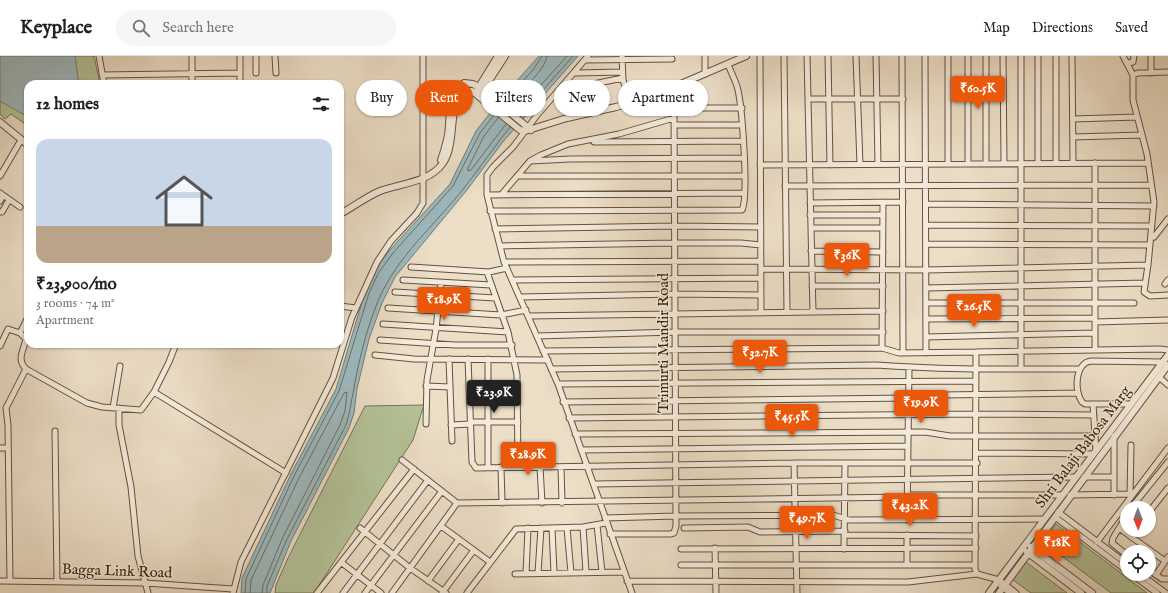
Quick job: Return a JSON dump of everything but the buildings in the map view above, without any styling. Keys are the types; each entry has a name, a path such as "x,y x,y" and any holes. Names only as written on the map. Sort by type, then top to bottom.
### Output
{"street":[{"path":"99,56 104,80"},
{"path":"192,56 192,80"},
{"path":"240,56 240,80"},
{"path":"256,56 256,73"},
{"path":"275,56 276,73"},
{"path":"344,345 356,308 368,279 383,252 421,208 423,203 423,56"},
{"path":"486,80 498,56"},
{"path":"488,80 505,56"},
{"path":"705,56 705,74"},
{"path":"691,80 746,56"},
{"path":"760,56 761,312"},
{"path":"784,56 787,312"},
{"path":"807,56 813,312"},
{"path":"828,56 830,99 830,165"},
{"path":"856,56 860,164"},
{"path":"876,56 878,99 878,164"},
{"path":"902,56 904,353"},
{"path":"925,56 926,353"},
{"path":"948,56 948,163"},
{"path":"968,56 968,164"},
{"path":"986,56 986,164"},
{"path":"1003,56 1004,164"},
{"path":"1021,56 1020,244 1022,286 1022,369"},
{"path":"1038,56 1038,163"},
{"path":"1056,56 1056,163"},
{"path":"1072,56 1073,163"},
{"path":"1123,56 1133,75 1133,100 1148,163 1154,206 1144,292 1147,296 1168,295"},
{"path":"1127,63 1133,62 1134,56"},
{"path":"1151,56 1151,73"},
{"path":"569,80 587,58 672,59"},
{"path":"622,58 622,75 624,80"},
{"path":"490,211 742,210 744,193 744,158 742,108 738,88 728,64"},
{"path":"1133,75 1138,73 1168,72"},
{"path":"103,75 192,73 240,74"},
{"path":"575,73 622,75"},
{"path":"602,80 622,75"},
{"path":"437,169 446,145 450,109 457,88 464,83 481,89 477,95"},
{"path":"344,212 379,192 423,178 443,164 449,148 454,126 455,107 458,97 467,90 481,97"},
{"path":"554,96 487,175 487,195 504,262 558,384 563,402 594,484 598,501 632,593"},
{"path":"808,99 903,99"},
{"path":"525,129 618,106"},
{"path":"708,108 742,108"},
{"path":"508,116 525,129"},
{"path":"1073,119 1137,117"},
{"path":"501,195 530,161 547,152 579,142 618,134 674,118"},
{"name":"Trimurti Mandir Road","path":"610,534 673,534 676,516 674,118"},
{"path":"0,122 24,142"},
{"path":"674,125 742,125"},
{"path":"1073,137 1142,136"},
{"path":"0,176 21,140"},
{"path":"579,142 743,141"},
{"path":"530,161 570,159 674,160 744,158"},
{"path":"1095,163 1095,350"},
{"path":"760,165 1148,163"},
{"path":"517,176 744,176"},
{"path":"785,186 1151,185"},
{"path":"487,195 744,193"},
{"path":"0,201 2,195 20,207"},
{"path":"0,212 9,200"},
{"path":"882,348 883,202"},
{"path":"810,203 903,202"},
{"path":"926,204 1154,206"},
{"path":"810,215 883,215"},
{"path":"1154,237 1168,219"},
{"path":"926,225 1152,226"},
{"path":"495,229 675,226 760,227"},
{"path":"811,228 882,228"},
{"path":"500,246 675,243 741,243 760,245"},
{"path":"926,244 1150,244"},
{"path":"811,251 883,252"},
{"path":"504,262 761,261"},
{"path":"761,269 926,270 1095,268 1148,265"},
{"path":"411,267 487,272 507,268"},
{"path":"487,272 512,345 513,359 518,381 518,467"},
{"path":"513,280 760,278"},
{"path":"402,280 491,285"},
{"path":"426,424 426,386 434,344 441,283"},
{"path":"926,288 1095,286 1145,283"},
{"path":"812,286 883,286"},
{"path":"395,292 495,298"},
{"path":"520,298 675,294 761,295"},
{"path":"926,303 1134,303"},
{"path":"344,306 356,308"},
{"path":"388,308 501,315 527,313 675,314 883,311"},
{"path":"926,319 1021,318 1168,320"},
{"path":"383,324 436,329 508,332"},
{"path":"20,333 24,325"},
{"path":"0,347 8,329 20,333 24,337"},
{"path":"537,336 675,332 883,332"},
{"path":"926,337 1095,333"},
{"path":"380,340 434,344 512,345"},
{"path":"24,345 20,358 21,363 26,369 87,403 113,408 142,409 154,392 170,362 175,348"},
{"path":"233,591 241,562 333,378 343,348"},
{"path":"543,351 882,348 904,353 926,353 1168,350"},
{"path":"976,352 977,463 975,565 977,574"},
{"path":"375,354 399,358 431,360 548,360"},
{"name":"Shri Balaji Babosa Marg","path":"1002,589 1158,377 1168,355"},
{"path":"449,359 452,441"},
{"path":"468,359 473,464 476,468 794,463 977,463"},
{"path":"488,359 488,468"},
{"path":"551,368 876,365 909,368 1078,369 1086,362 1091,361 1165,363"},
{"name":"Shri Balaji Babosa Marg","path":"989,593 1131,404 1165,363"},
{"path":"113,408 120,366"},
{"path":"907,520 909,368"},
{"path":"10,581 6,408 26,369"},
{"path":"1078,369 1078,393 1082,402 1094,404 1131,404"},
{"path":"1158,377 1168,385"},
{"path":"558,384 976,381"},
{"path":"426,386 450,387"},
{"path":"154,392 286,473"},
{"path":"563,402 909,398 976,394 1078,393"},
{"path":"976,453 1095,452 1094,404"},
{"path":"119,408 119,425 131,487 138,556 148,593"},
{"path":"569,418 976,414 1094,415"},
{"path":"451,425 488,422 518,422"},
{"path":"55,431 57,581"},
{"path":"575,434 925,432 950,436 1095,436"},
{"path":"1114,436 1114,495"},
{"path":"1130,496 1131,445"},
{"path":"581,450 908,446"},
{"path":"0,448 8,448"},
{"path":"1097,542 1130,496 1168,448"},
{"path":"402,460 457,503 562,503 598,501 844,498 976,494 1063,495"},
{"path":"1137,501 1168,462"},
{"path":"794,463 797,593"},
{"path":"844,463 844,549"},
{"path":"501,467 502,503"},
{"path":"540,467 542,503"},
{"path":"561,467 562,503"},
{"path":"317,593 342,563 364,532 414,469"},
{"path":"594,484 1076,477"},
{"path":"1084,477 1114,477"},
{"path":"343,593 428,480"},
{"path":"1156,503 1168,488"},
{"path":"365,593 442,491"},
{"path":"1070,495 1130,496"},
{"path":"392,593 457,503"},
{"path":"467,593 516,529 583,527 596,525 606,520 676,516 833,515 845,519 1045,519"},
{"path":"1057,515 1120,559"},
{"path":"1057,515 1120,565"},
{"path":"596,525 602,572"},
{"path":"441,526 490,562"},
{"path":"583,527 586,572"},
{"path":"684,528 748,527 760,532 976,536"},
{"path":"360,528 410,568 444,592 474,550"},
{"path":"526,574 528,528"},
{"path":"538,573 541,528"},
{"path":"552,528 554,573"},
{"path":"567,528 571,573"},
{"path":"1119,528 1113,538 1112,543 1120,550"},
{"path":"907,535 907,564"},
{"path":"1131,537 1167,559 1156,575 1162,579 1168,579"},
{"path":"428,581 459,539"},
{"path":"1024,547 1092,593"},
{"path":"715,548 716,593"},
{"path":"681,549 976,548"},
{"path":"1031,551 1081,593"},
{"path":"342,563 381,593"},
{"path":"681,565 975,565"},
{"path":"515,574 624,572"},
{"path":"627,582 908,582 977,574 997,581 1002,589 1010,593"},
{"name":"Bagga Link Road","path":"0,581 145,583 233,591"},
{"path":"1141,581 1157,593"},
{"path":"1150,581 1166,593"},
{"path":"1002,589 1016,593"}],"green space":[{"path":"0,56 94,56 99,80 24,80 24,123 11,114 5,119 0,114"},
{"path":"424,405 413,440 314,593 275,593 276,585 288,558 365,406"},
{"path":"1056,524 1120,573 1120,581 1131,581 1147,593 1111,593 1043,542"},
{"path":"1026,562 1067,593 1031,593 1013,580"}],"water":[{"path":"0,56 75,56 78,80 24,80 24,115 0,101"},
{"path":"539,56 578,56 557,80 554,80 554,83 546,93 546,80 518,80"},
{"path":"488,116 526,116 502,143 467,190 395,277 382,303 369,339 357,389 354,413 349,428 291,541 270,593 241,593 242,578 291,474 336,389 365,292 375,270 389,251 450,184 476,131"}]}
